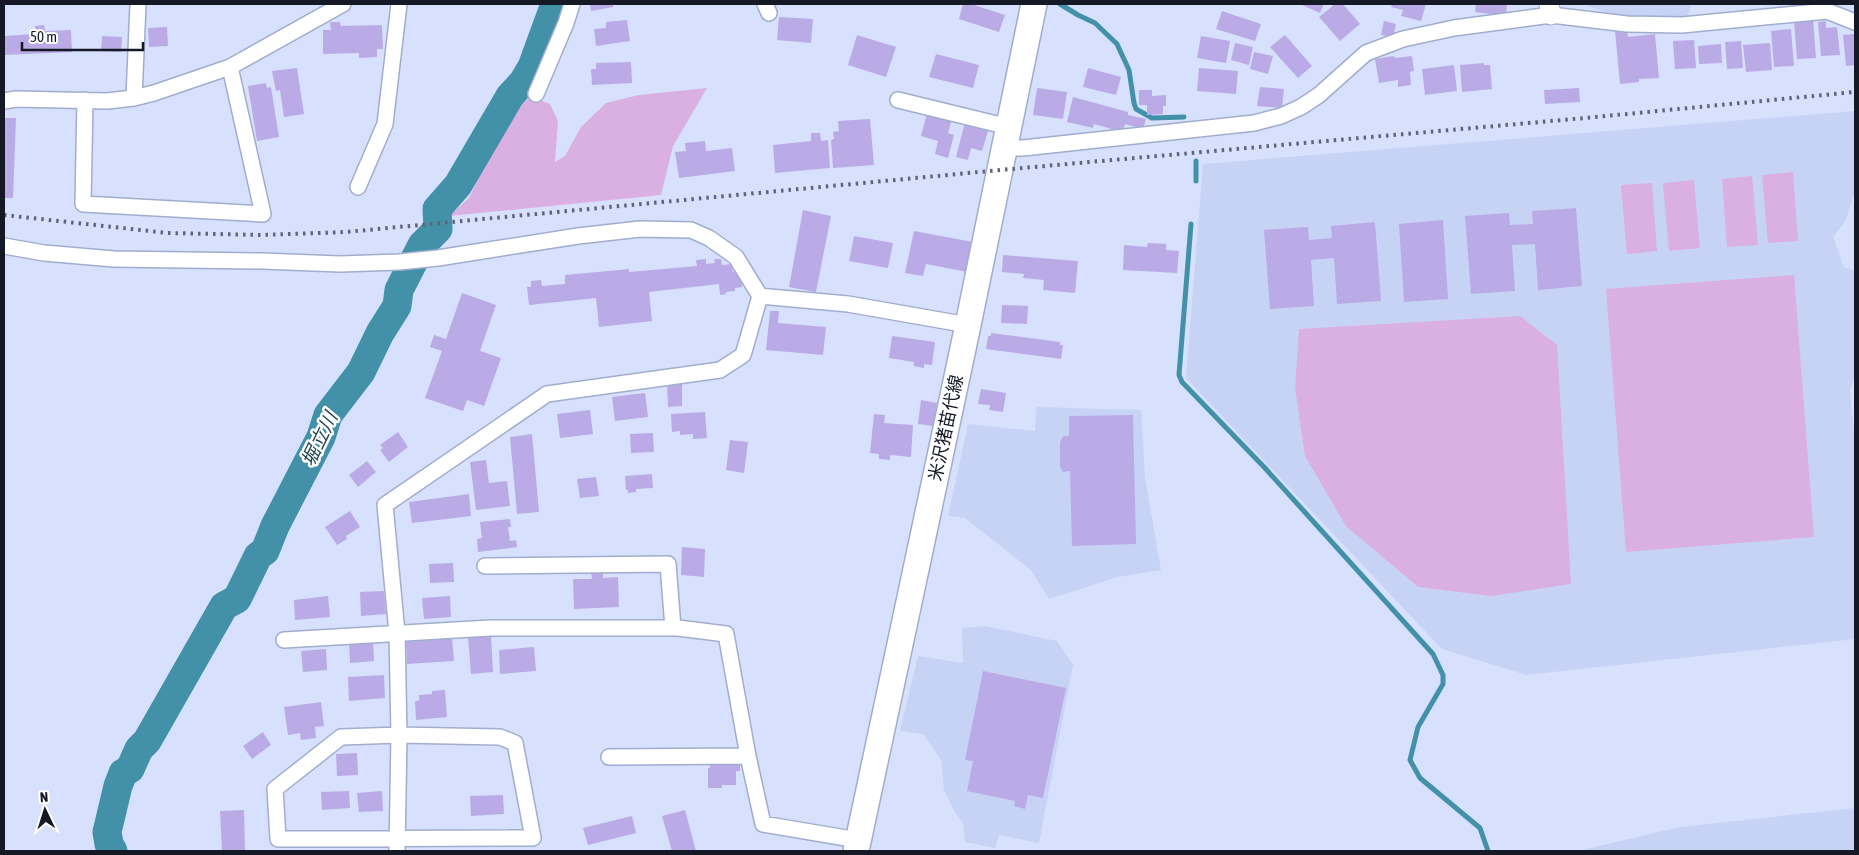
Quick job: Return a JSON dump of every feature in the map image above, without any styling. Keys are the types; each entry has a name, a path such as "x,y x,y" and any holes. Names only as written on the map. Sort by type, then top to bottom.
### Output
{"main road":[{"name":"米沢猪苗代線","path":"857,846 1034,4"}],"street":[{"path":"134,98 138,4"},
{"path":"4,101 16,99 107,101 134,98 154,93 230,67 343,4"},
{"path":"358,187 386,124 400,4"},
{"path":"536,94 572,4"},
{"path":"898,100 1007,137 1023,148 1254,122 1281,116 1319,95 1366,53 1385,45 1403,39 1550,9 1626,24 1682,25 1827,12 1855,22"},
{"path":"85,100 83,204 263,214 230,67"},
{"path":"4,246 44,253 114,259 252,260 340,264 399,262 438,258 578,236 640,229 691,230 709,238 736,257 760,296 743,355 720,370 547,394 385,505 397,633 399,736 397,844"},
{"path":"760,296 848,304 968,325"},
{"path":"485,566 668,564 673,628"},
{"path":"284,640 490,628 673,628 726,634 748,756 763,824 857,846"},
{"path":"399,736 500,736 515,742 533,838 397,844 278,839 274,789 341,737 399,736"},
{"path":"609,756 748,756"}],"shaded area":[{"path":"1582,4 1692,4 1687,18 1623,18"},
{"path":"707,88 673,146 661,195 449,216 469,198 510,111 532,97 550,104 558,121 555,162 565,156 581,127 606,103 639,95"},
{"path":"1855,111 1855,191 1846,220 1833,237 1844,267 1855,271 1855,377 1850,391 1855,442 1855,639 1526,675 1442,649 1186,378 1203,164"},
{"path":"1793,172 1798,241 1768,243 1762,175"},
{"path":"1752,176 1758,245 1727,247 1722,179"},
{"path":"1694,180 1700,248 1669,251 1663,183"},
{"path":"1652,183 1657,251 1627,254 1621,185"},
{"path":"1794,275 1814,537 1626,552 1606,289"},
{"path":"1520,316 1557,345 1571,584 1491,596 1418,587 1346,526 1305,456 1295,388 1299,329"},
{"path":"1036,407 1141,410 1145,477 1161,570 1118,577 1049,599 1031,570 965,518 948,516 968,424 1035,431"},
{"path":"985,626 1057,641 1073,665 1039,843 999,835 995,848 965,842 963,823 954,811 944,790 941,760 923,734 900,731 918,656 963,663 962,628"},
{"path":"1855,808 1855,851 1578,851 1680,827"}],"building":[{"path":"590,4 613,4 613,7 591,11"},
{"path":"963,4 971,4 1005,15 999,32 959,19"},
{"path":"1300,4 1324,4 1320,13"},
{"path":"1335,4 1343,4 1360,24 1340,41 1319,17"},
{"path":"1392,4 1426,4 1421,21 1401,16 1403,10 1391,7"},
{"path":"1476,4 1507,4 1506,16 1475,12"},
{"path":"1222,11 1261,24 1255,41 1216,29"},
{"path":"779,17 813,19 811,43 777,40"},
{"path":"1813,19 1816,58 1797,59 1794,21"},
{"path":"627,20 630,41 596,46 594,29 606,28 606,22"},
{"path":"1384,21 1396,24 1393,37 1381,35"},
{"path":"1826,21 1826,28 1837,27 1840,55 1821,56 1818,22"},
{"path":"330,22 340,22 341,26 382,25 383,49 377,49 377,57 359,58 359,53 323,54 323,30 331,30"},
{"path":"44,25 45,31 71,30 72,52 4,55 4,36 36,34 35,26"},
{"path":"167,27 168,46 149,47 148,28"},
{"path":"1791,29 1794,66 1774,67 1771,31"},
{"path":"1627,30 1628,37 1655,34 1659,78 1639,79 1639,82 1620,84 1615,31"},
{"path":"1854,34 1855,65 1846,66 1843,35"},
{"path":"857,35 896,47 886,77 848,65"},
{"path":"1285,35 1312,66 1298,78 1270,47"},
{"path":"102,36 122,37 121,52 101,51"},
{"path":"1201,36 1230,41 1226,63 1197,58"},
{"path":"1694,40 1696,68 1675,69 1673,41"},
{"path":"1741,41 1743,68 1727,69 1725,42"},
{"path":"1235,43 1253,47 1249,65 1231,60"},
{"path":"1770,43 1772,70 1746,72 1743,45"},
{"path":"1721,44 1722,63 1699,64 1698,46"},
{"path":"1254,52 1273,56 1268,74 1250,69"},
{"path":"936,54 979,65 973,88 929,77"},
{"path":"1394,56 1395,58 1412,56 1414,71 1410,72 1411,85 1398,87 1398,80 1379,83 1375,59"},
{"path":"631,62 632,83 592,85 591,69 596,69 596,63"},
{"path":"1484,63 1484,65 1490,65 1492,89 1462,92 1460,65"},
{"path":"1454,65 1457,91 1425,95 1422,69"},
{"path":"297,68 304,114 284,117 280,90 276,91 272,71"},
{"path":"1088,68 1121,77 1116,95 1083,87"},
{"path":"1199,68 1238,71 1236,94 1197,91"},
{"path":"266,83 267,88 271,87 279,137 257,141 248,86"},
{"path":"1260,87 1284,89 1282,108 1257,106"},
{"path":"1037,88 1067,92 1063,119 1033,115"},
{"path":"1579,88 1580,102 1545,104 1544,90"},
{"path":"1139,90 1152,90 1152,96 1166,95 1166,106 1163,106 1163,114 1147,115 1147,105 1139,105"},
{"path":"1073,97 1128,112 1128,115 1146,119 1143,129 1125,124 1123,132 1094,124 1093,128 1067,122"},
{"path":"927,113 952,119 948,133 954,135 948,158 935,154 938,141 921,136"},
{"path":"4,118 16,118 13,198 4,198"},
{"path":"870,119 874,165 833,168 831,140 834,139 833,132 839,131 838,121"},
{"path":"965,122 989,128 982,151 971,148 968,160 956,157"},
{"path":"811,133 820,133 821,141 828,140 830,168 775,173 773,145 811,141"},
{"path":"705,141 706,151 732,148 735,171 679,178 675,152 686,151 685,143"},
{"path":"1576,208 1582,286 1538,290 1535,244 1512,245 1515,291 1471,294 1465,216 1509,213 1510,225 1533,224 1532,211"},
{"path":"803,210 831,216 816,292 789,287"},
{"path":"1443,220 1448,299 1404,302 1399,224"},
{"path":"1375,222 1381,301 1337,304 1334,258 1311,260 1314,306 1270,309 1264,230 1308,227 1309,240 1332,238 1331,226"},
{"path":"914,231 973,242 967,272 926,264 923,276 905,273"},
{"path":"854,236 893,243 888,268 849,261"},
{"path":"1148,243 1166,244 1166,250 1179,251 1177,273 1123,270 1124,245 1147,247"},
{"path":"1003,255 1078,261 1075,293 1043,290 1044,280 1023,278 1024,274 1002,272"},
{"path":"706,259 706,264 715,263 714,259 721,259 722,265 732,264 733,272 741,271 742,287 720,295 719,284 649,292 652,321 599,327 596,298 529,305 527,287 531,287 531,281 541,280 542,286 565,284 565,275 629,269 629,272 697,266 696,260"},
{"path":"462,293 496,305 480,351 501,358 484,406 467,400 463,411 425,398 442,351 430,347 434,335 446,339"},
{"path":"1002,305 1028,306 1027,324 1001,323"},
{"path":"770,311 779,311 778,323 826,327 823,355 766,350"},
{"path":"991,333 1060,342 1060,345 1063,345 1061,359 986,349 988,336 991,336"},
{"path":"892,336 935,342 932,365 924,364 924,368 914,366 914,362 889,358"},
{"path":"667,384 682,384 682,406 668,407"},
{"path":"981,389 1006,393 1003,412 989,410 990,405 978,404"},
{"path":"645,393 648,417 615,421 612,397"},
{"path":"921,400 937,403 933,426 918,424"},
{"path":"590,410 593,434 560,438 557,414"},
{"path":"705,412 707,438 693,439 693,434 680,435 680,431 672,432 671,414"},
{"path":"874,414 885,415 884,423 913,425 911,457 890,455 890,460 879,459 879,454 870,453"},
{"path":"1133,415 1136,544 1072,546 1070,471 1063,472 1060,466 1060,442 1063,436 1069,436 1069,416"},
{"path":"398,432 408,447 389,462 380,450 383,448 380,445"},
{"path":"653,433 654,452 631,453 630,434"},
{"path":"532,434 539,512 517,514 510,437"},
{"path":"730,440 748,442 744,473 726,470"},
{"path":"486,460 489,483 507,481 510,506 476,510 470,462"},
{"path":"367,461 376,472 358,487 349,475"},
{"path":"652,474 653,488 636,489 636,492 628,493 625,476"},
{"path":"596,477 599,496 580,498 577,479"},
{"path":"469,494 471,516 412,523 409,502"},
{"path":"350,511 360,527 346,536 347,539 337,545 325,527"},
{"path":"510,519 511,527 508,527 510,541 516,540 517,547 478,552 477,539 482,538 480,522"},
{"path":"682,547 705,549 704,577 681,575"},
{"path":"453,563 454,582 430,583 429,564"},
{"path":"591,571 603,571 603,578 618,577 619,607 574,609 573,579 592,579"},
{"path":"384,591 386,614 361,616 360,592"},
{"path":"328,596 330,617 295,620 294,600"},
{"path":"450,596 451,617 424,619 422,598"},
{"path":"491,635 493,672 471,674 468,637"},
{"path":"452,637 454,661 407,664 406,640"},
{"path":"373,641 374,661 350,663 349,643"},
{"path":"534,647 536,671 500,674 499,650"},
{"path":"326,649 327,670 303,672 301,651"},
{"path":"983,671 1066,688 1043,798 1028,795 1025,809 1014,806 1015,801 967,791 973,761 965,760"},
{"path":"384,675 385,698 349,701 348,677"},
{"path":"445,690 447,717 416,720 415,701 419,701 419,695"},
{"path":"321,702 324,726 315,727 316,738 301,740 300,733 288,735 284,707"},
{"path":"263,732 271,745 252,759 243,746"},
{"path":"357,753 358,775 337,776 336,754"},
{"path":"740,764 740,771 736,771 736,785 708,788 708,768 710,768 710,765"},
{"path":"349,791 350,808 322,810 321,792"},
{"path":"382,791 383,811 359,812 357,793"},
{"path":"503,795 504,814 471,816 470,796"},
{"path":"244,810 245,851 222,851 220,811"},
{"path":"685,810 696,851 672,851 662,816"},
{"path":"632,816 636,833 588,845 583,828"}],"waterway":[{"name":"堀立川","path":"113,851 109,844 107,832 123,773 130,769 139,749 147,741 224,606 237,599 258,556 265,551 275,526 321,437 328,415 361,372 380,333 397,306 399,290 422,245 438,229 437,209 458,185 510,96 523,82 532,67 555,4"},
{"path":"1060,4 1095,23 1117,44 1129,70 1136,109 1152,118 1184,117"},
{"path":"1196,161 1196,181"},
{"path":"1191,224 1179,375 1182,382 1264,467 1433,654 1443,675 1443,684 1418,727 1410,760 1420,778 1480,828 1488,851"}],"railway":[{"path":"4,215 168,233 262,235 346,232 1855,92"}]}
